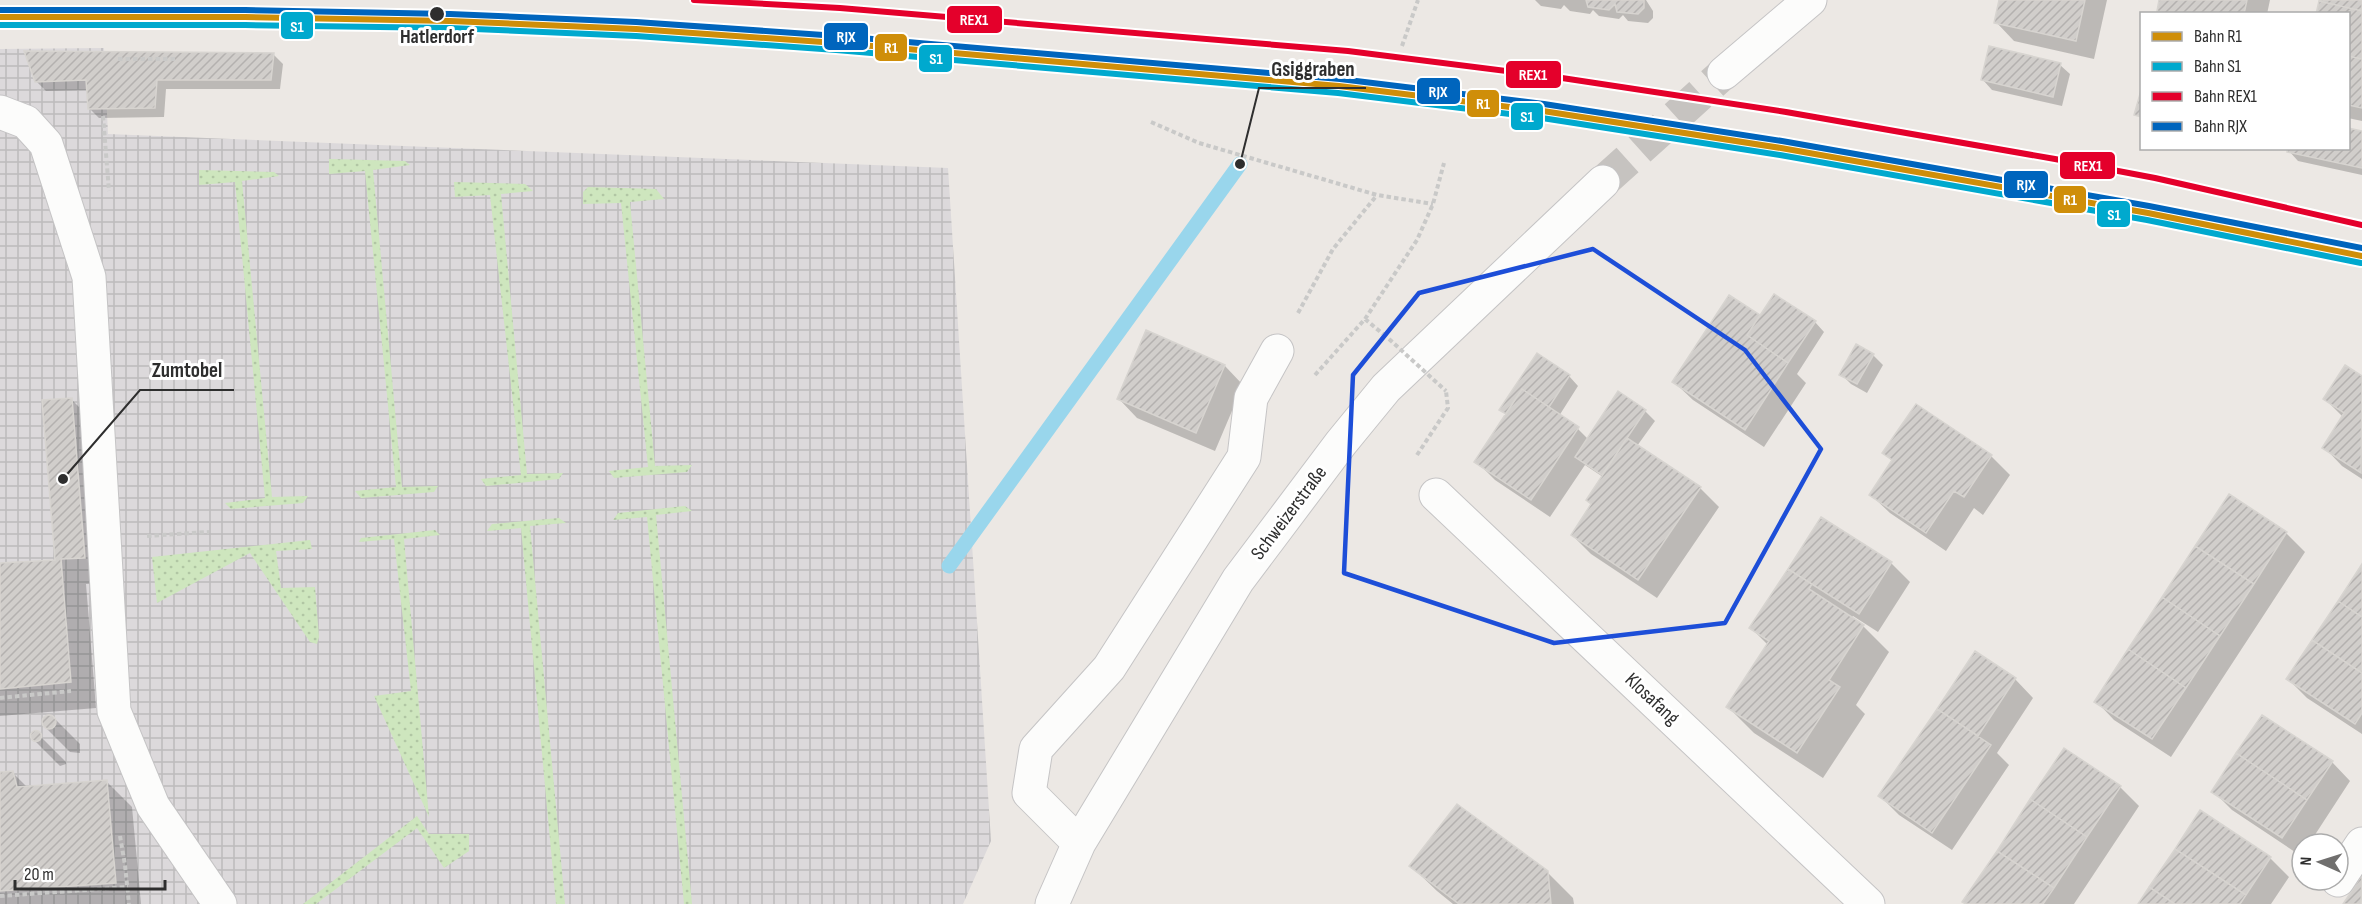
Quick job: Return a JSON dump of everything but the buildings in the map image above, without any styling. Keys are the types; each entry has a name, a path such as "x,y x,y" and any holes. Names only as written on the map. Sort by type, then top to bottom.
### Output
{"street":[{"path":"1724,73 1810,0"},
{"path":"0,112 26,122 46,144 90,277 114,711 153,806 207,898"},
{"name":"Schweizerstraße","path":"1052,904 1079,843 1238,580 1341,443 1386,388 1603,182"},
{"path":"1079,843 1029,793 1036,749 1109,668 1244,458 1251,398 1277,351"},
{"name":"Klosafang","path":"1436,495 1868,904"},
{"path":"2350,862 2362,844"}],"path":[{"path":"1402,46 1418,0"},
{"path":"118,59 177,58"},
{"path":"1150,122 1200,143 1377,195 1433,204"},
{"path":"1436,495 1408,469 1448,408 1446,392 1365,319 1417,240 1433,204 1444,163"},
{"path":"1277,351 1333,249 1377,195"},
{"path":"138,536 209,532"},
{"path":"0,698 79,691"},
{"path":"0,896 128,886"}],"highlighted area":[{"path":"1593,249 1745,350 1821,449 1725,623 1554,643 1344,573 1353,375 1419,293"}],"shaded area":[{"path":"104,48 108,134 948,168 991,841 963,904 0,904 0,49"}],"green space":[{"path":"329,159 405,161 410,165 373,170 402,487 438,486 434,492 361,498 355,491 396,487 365,171 329,174"},
{"path":"199,170 274,172 279,176 242,181 272,497 308,496 303,503 231,509 225,503 265,498 235,182 199,185"},
{"path":"454,182 525,184 533,191 501,194 527,474 563,473 559,479 486,486 481,479 521,475 490,195 455,197"},
{"path":"588,187 656,189 664,199 630,202 655,466 692,465 687,472 614,478 609,471 648,467 621,203 583,204 583,192"},
{"path":"685,506 692,511 656,515 692,904 684,904 647,517 613,520 618,513"},
{"path":"559,518 566,523 530,526 565,904 556,904 521,528 487,531 492,524"},
{"path":"435,530 440,535 404,539 429,817 374,696 411,691 394,539 359,542 361,538"},
{"path":"310,540 312,549 276,551 281,588 315,587 319,637 317,644 310,642 250,553 157,603 152,557"},
{"path":"417,816 429,834 469,834 469,851 444,868 417,828 316,904 303,904"}],"waterway":[{"path":"949,566 1240,164"}],"tunnel":[{"path":"1603,182 1724,73"}],"rail line":[{"name":"REX1","path":"694,0 840,8 1348,51 1562,78 1786,112 2055,159 2155,178 2362,225"},
{"name":"RJX","path":"0,10 245,10 450,14 636,22 838,36 1340,79 1544,104 1782,141 2149,206 2362,248"},
{"name":"R1","path":"0,17 245,17 450,21 636,29 837,43 1339,86 1543,111 1781,148 2148,213 2362,256"},
{"name":"S1","path":"0,25 450,28 636,36 836,50 1338,93 1542,118 1780,155 2147,220 2361,263"}],"place":[{"name":"Hatlerdorf","path":"437,14"},
{"name":"Gsiggraben","path":"1240,164"},
{"name":"Zumtobel","path":"63,479"}]}
